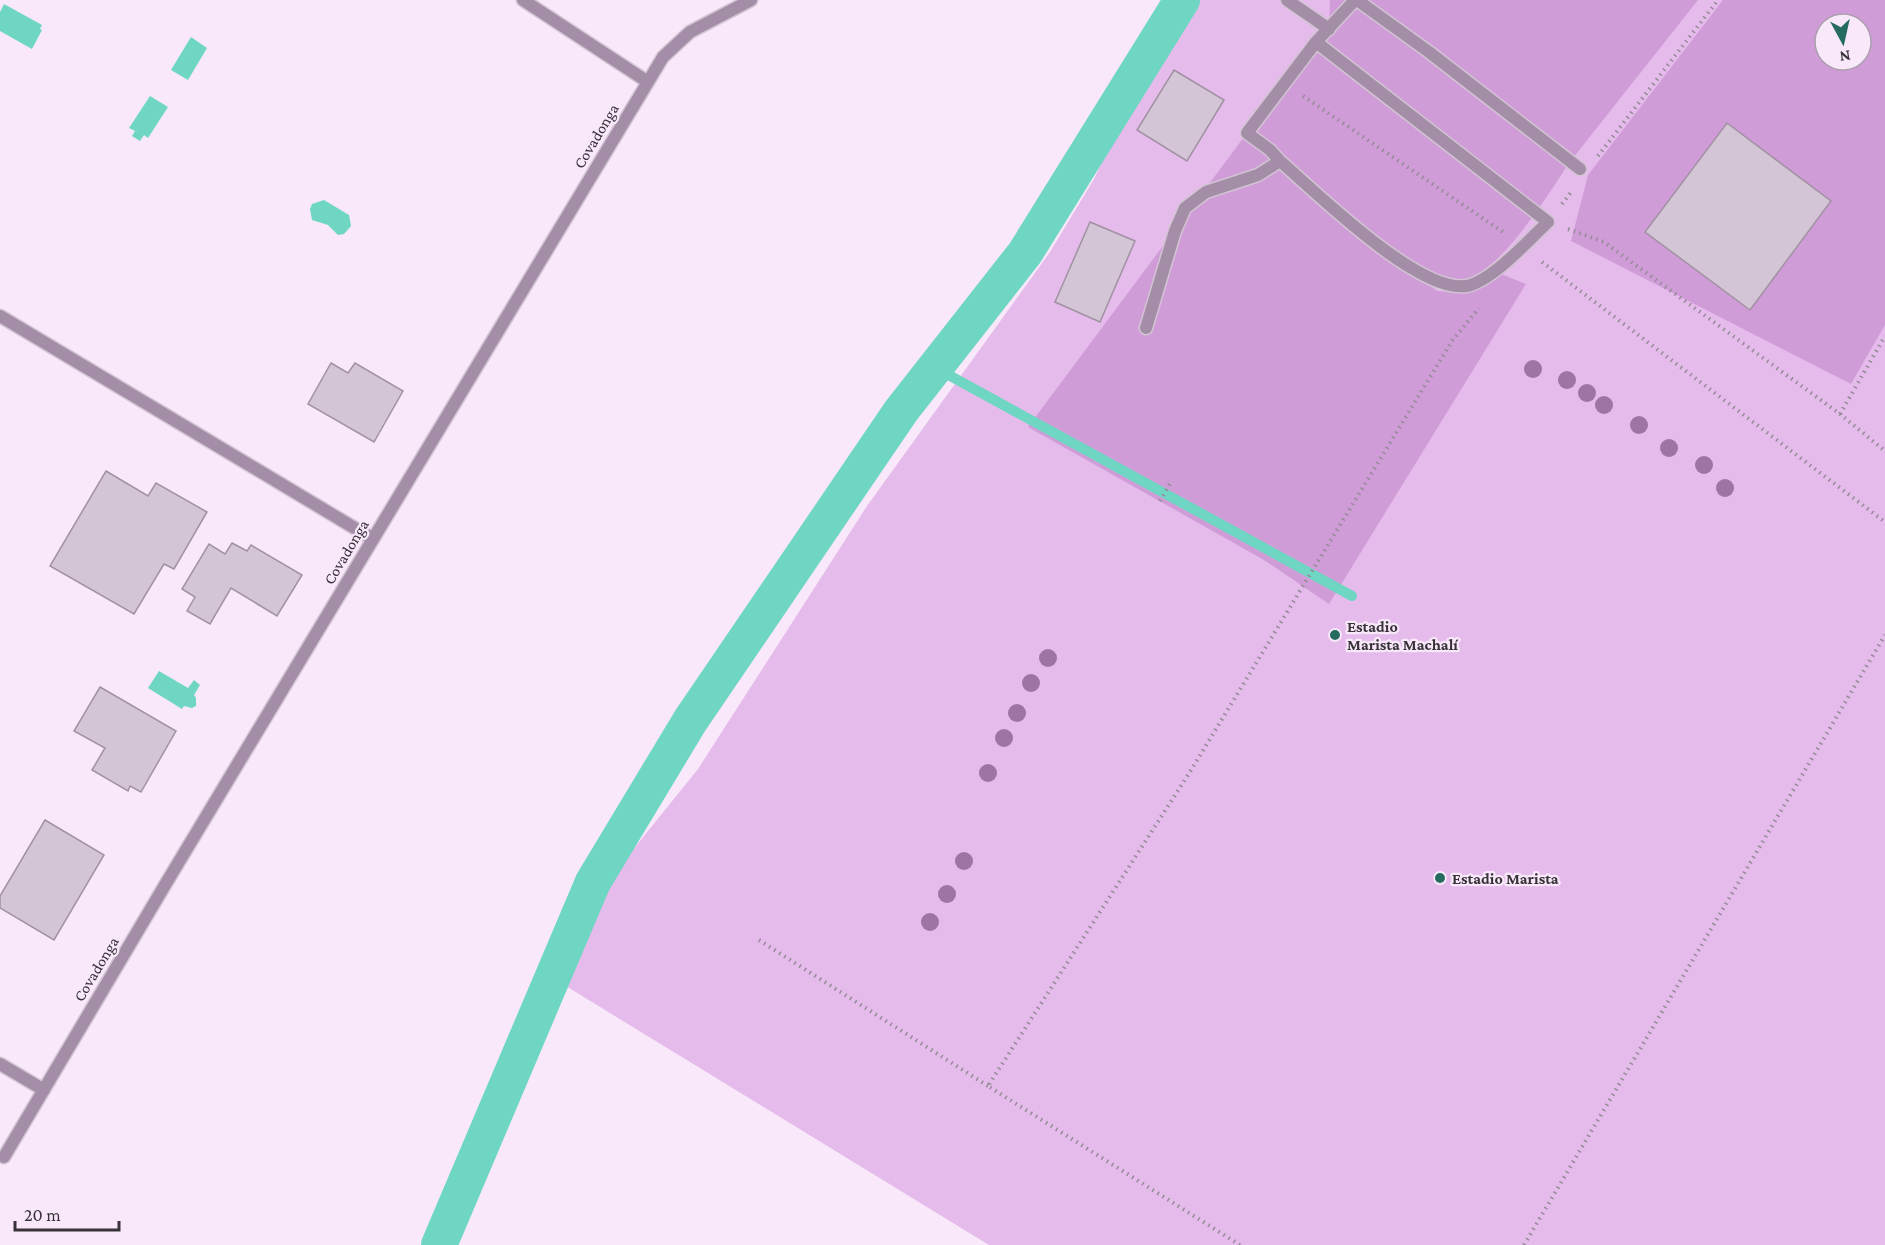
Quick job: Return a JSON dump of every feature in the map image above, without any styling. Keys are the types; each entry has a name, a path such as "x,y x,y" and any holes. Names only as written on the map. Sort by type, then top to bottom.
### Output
{"street":[{"path":"522,0 648,82"},
{"name":"Covadonga","path":"4,1157 663,57 690,32 751,0"},
{"path":"1287,0 1329,29"},
{"path":"1316,42 1354,69 1548,222 1488,276 1467,286 1446,285 1426,276 1388,254 1270,150 1247,133 1316,42 1356,0 1580,169"},
{"path":"1146,328 1175,231 1185,208 1206,192 1258,175 1280,161"},
{"path":"0,316 373,539"},
{"path":"0,1064 44,1090"}],"path":[{"path":"1598,157 1718,0"},
{"path":"1285,84 1522,246 1885,522"},
{"path":"1576,185 1548,222 1604,242 1840,414 1885,452"},
{"path":"988,1086 1188,775 1452,341 1482,304"},
{"path":"1840,414 1885,336"},
{"path":"1160,501 1171,482"},
{"path":"1524,1245 1885,635"},
{"path":"759,940 1240,1245"}],"shaded area":[{"name":"Estadio Marista Machalí","path":"1179,0 1885,0 1885,1245 989,1245 556,980 602,888 698,769 867,506 1050,252 1094,179 1168,17"},
{"path":"1330,0 1364,0 1570,161 1551,191 1508,248 1478,274 1456,280 1436,276 1391,256 1437,291 1465,292 1501,274 1526,284 1329,604 1264,560 1028,427 1247,133 1329,29"},
{"path":"1366,0 1698,0 1573,158"},
{"path":"1723,0 1885,0 1885,325 1851,384 1571,241 1588,175"},
{"path":"4,4 42,25 40,29 42,30 32,49 0,31 0,12"},
{"path":"191,37 207,48 188,80 171,70"},
{"path":"150,96 168,107 148,138 144,135 140,141 132,136 135,131 129,128"},
{"path":"324,200 349,215 351,226 344,234 338,235 328,225 312,220 310,209 312,204"},
{"path":"159,671 188,688 194,680 200,685 194,695 196,706 192,708 184,706 182,709 148,688"}],"building":[{"path":"1174,70 1224,100 1187,161 1137,130"},
{"path":"1727,123 1831,201 1750,310 1645,232"},
{"path":"1090,222 1135,241 1100,322 1055,302"},
{"path":"331,363 348,373 355,363 403,391 374,442 308,404"},
{"path":"106,471 148,496 156,483 207,512 174,569 164,564 134,614 50,566"},
{"path":"232,543 247,551 251,545 302,575 277,616 231,588 210,624 187,611 195,597 182,589 209,544 225,554"},
{"path":"100,687 176,731 141,792 130,786 128,791 92,770 105,748 74,731"},
{"path":"45,820 104,855 54,940 0,908 0,896"}],"waterway":[{"path":"439,1245 593,882 690,721 901,411 1025,253 1182,0"},
{"path":"934,367 1352,596"}],"place":[{"name":"Estadio Marista Machalí","path":"1335,635"},
{"name":"Estadio Marista","path":"1440,878"}]}
